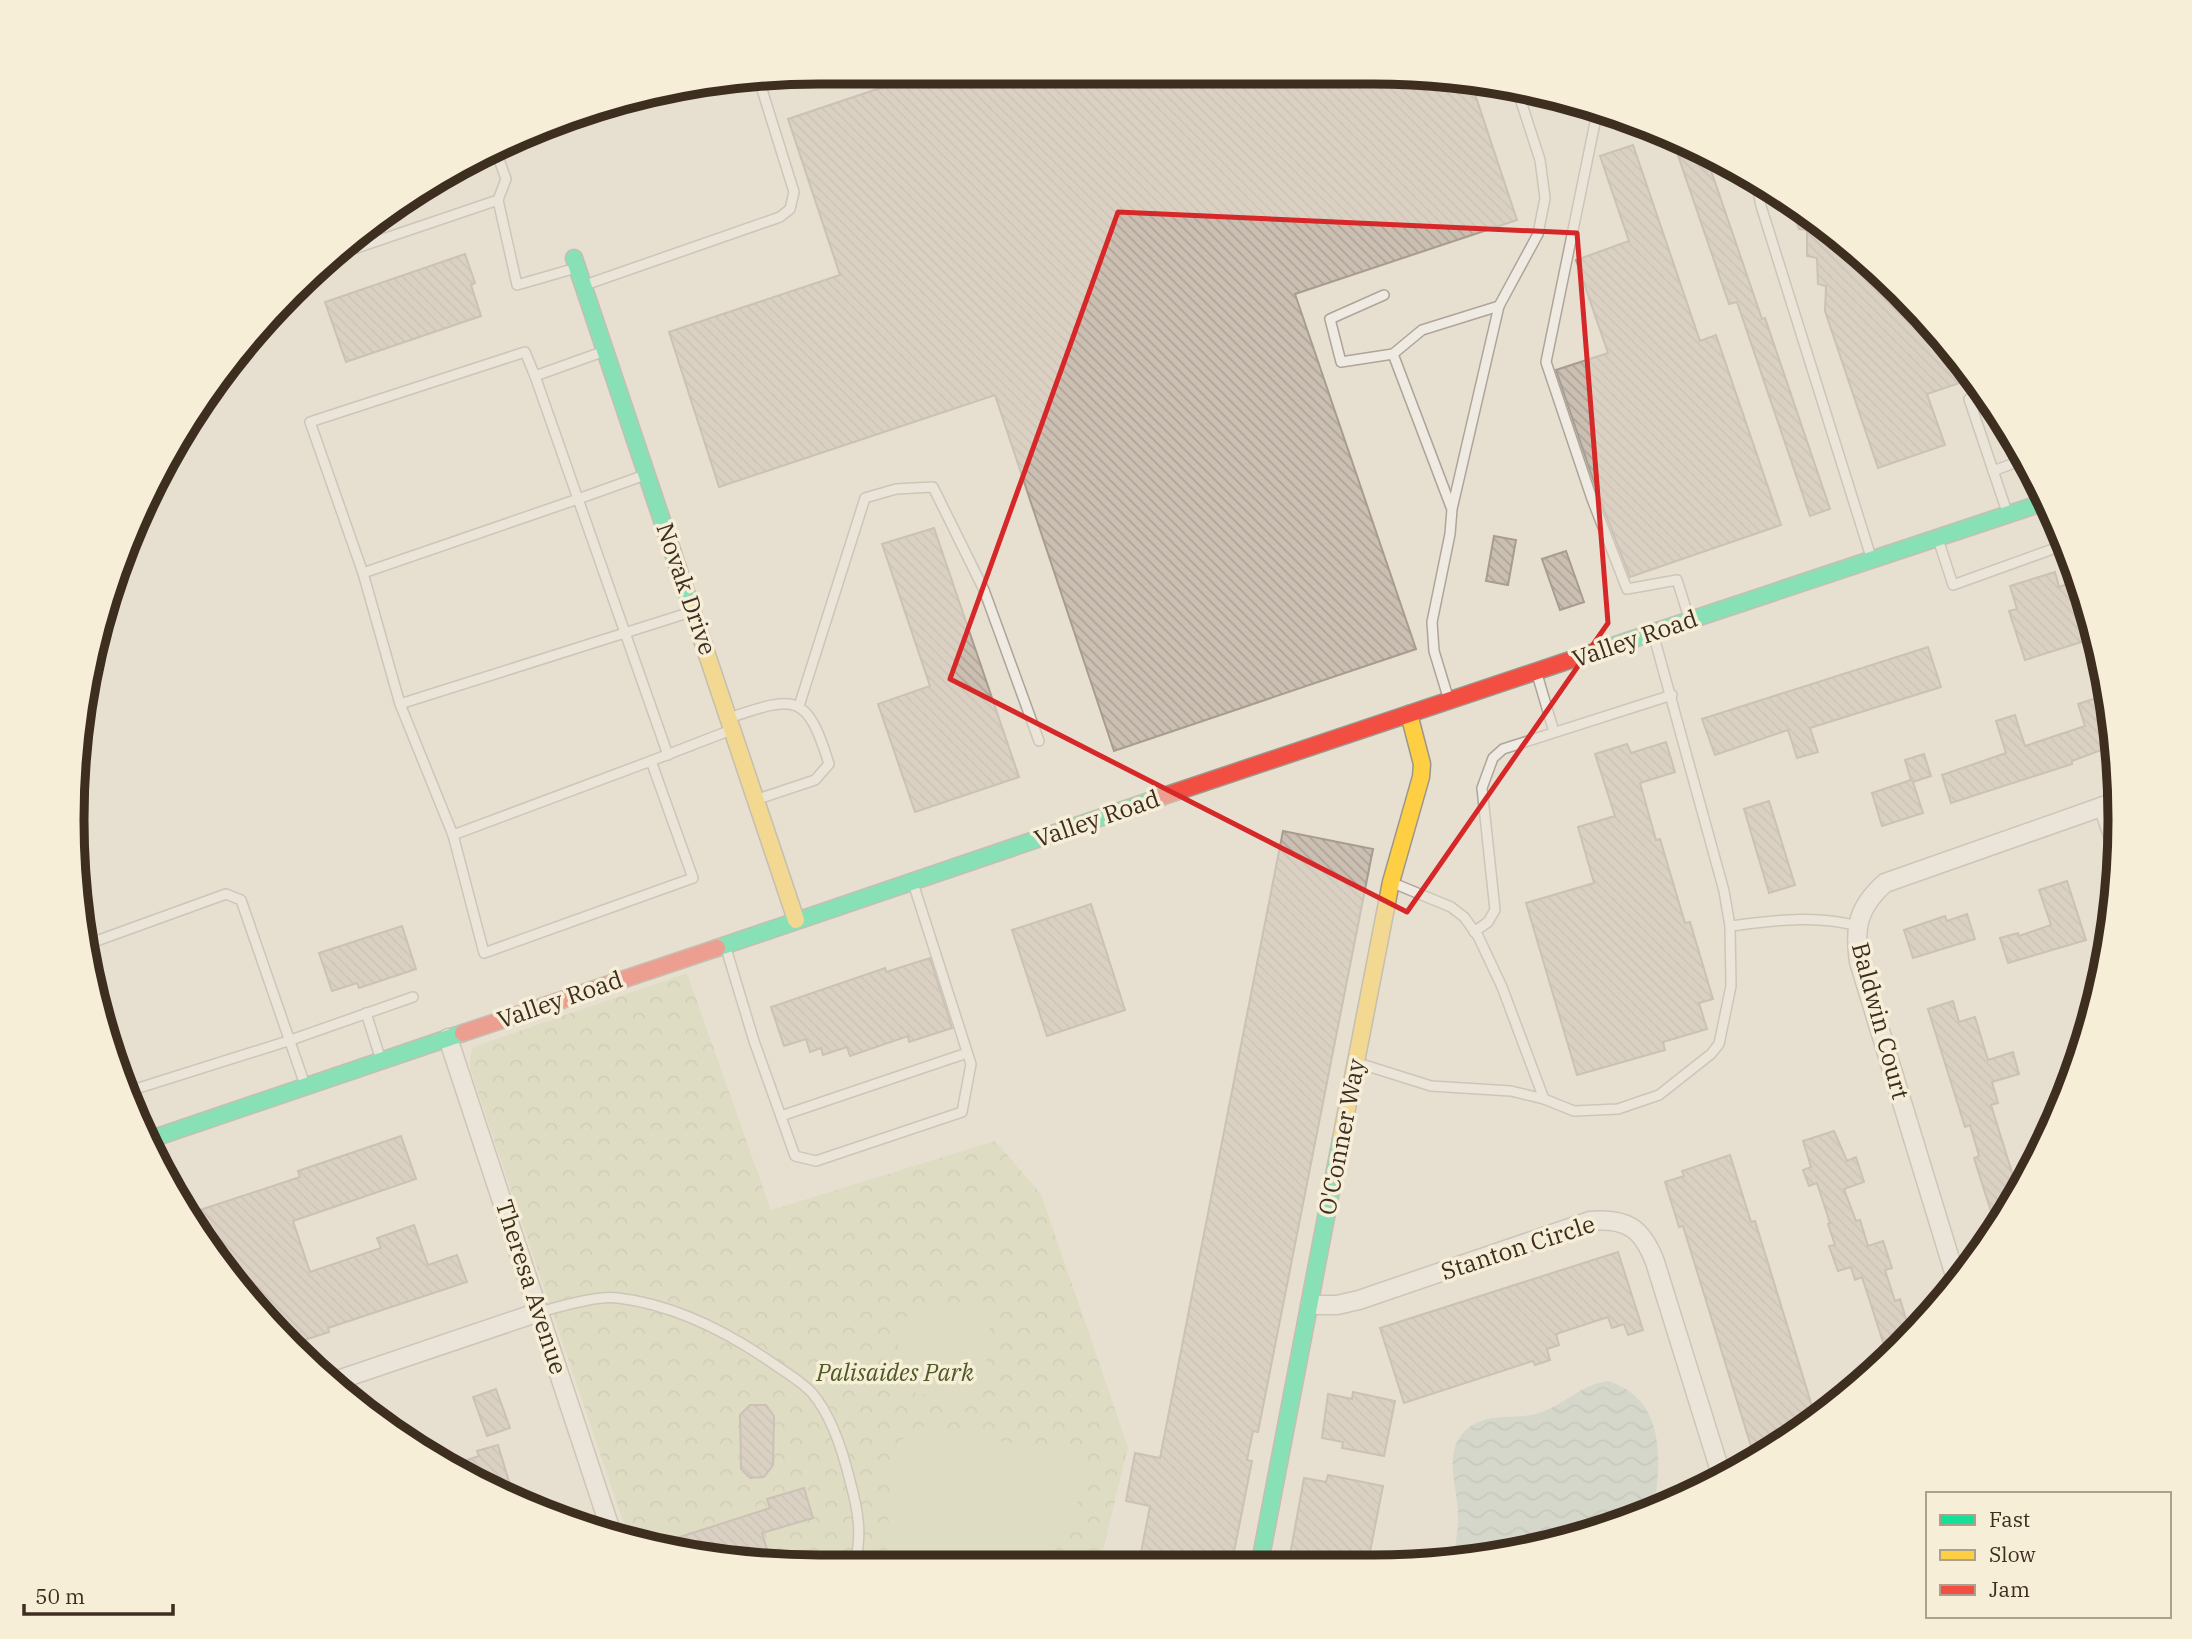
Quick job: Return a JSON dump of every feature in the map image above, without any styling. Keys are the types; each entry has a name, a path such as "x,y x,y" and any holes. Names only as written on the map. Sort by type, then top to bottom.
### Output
{"main road":[{"name":"Novak Drive","path":"576,263 796,920"},
{"name":"Valley Road","path":"156,1137 1449,700 2037,505"},
{"name":"O'Conner Way","path":"1261,1555 1391,882 1421,777 1422,764 1409,714"}],"street":[{"name":"Baldwin Court","path":"1953,1270 1862,973 1855,937 1857,926 1867,903 1885,883 2107,805"},
{"name":"Theresa Avenue","path":"448,1038 609,1524"},
{"name":"Stanton Circle","path":"1310,1306 1337,1305 1359,1300 1590,1221 1610,1219 1625,1224 1646,1239 1656,1262 1719,1467"},
{"path":"343,1378 539,1312"}],"lane":[{"path":"583,285 780,217 790,209 794,192 761,87"},
{"path":"1449,700 1434,651 1432,622 1450,534 1452,509 1499,306 1538,234 1545,198 1540,160 1520,99"},
{"path":"1596,119 1546,362 1592,499 1627,589 1677,580 1690,620"},
{"path":"498,158 506,179 498,200 517,285 576,263"},
{"path":"1759,194 1871,559"},
{"path":"359,247 498,200"},
{"path":"1384,295 1330,319 1341,362 1393,354 1422,330 1499,306"},
{"path":"535,376 605,351"},
{"path":"651,761 693,878 484,953 453,835 400,704 363,573 310,422 525,352 668,755"},
{"path":"1393,354 1452,509"},
{"path":"1974,397 1969,399 2008,514"},
{"path":"1993,471 2015,463"},
{"path":"363,573 647,475"},
{"path":"799,706 865,498 895,489 933,487 984,590 1039,741"},
{"path":"1937,537 1953,585 2056,548"},
{"path":"400,704 693,611"},
{"path":"1357,1062 1431,1086 1511,1091 1544,1098 1574,1111 1618,1109 1659,1095 1711,1054 1719,1044 1731,986 1730,926 1724,891 1653,632"},
{"path":"1536,672 1555,733"},
{"path":"1474,932 1488,922 1495,909 1482,788 1493,758 1503,749 1672,695"},
{"path":"453,835 668,755 765,706 784,703 799,706 812,718 829,764 815,780 756,799"},
{"path":"725,944 754,1041 795,1156 816,1161 962,1112 971,1064 912,881"},
{"path":"1391,882 1451,907 1464,917 1502,987 1544,1098"},
{"path":"94,942 226,894 241,900 305,1086"},
{"path":"1730,926 1781,920 1839,920 1857,926"},
{"path":"135,1089 288,1041 413,997"},
{"path":"366,1013 381,1060"},
{"path":"781,1116 967,1053"},
{"path":"539,1312 615,1297 676,1310 724,1333 771,1362 811,1392 824,1410 845,1461 859,1516 857,1555"}],"highlighted area":[{"path":"1118,212 1577,233 1608,623 1407,912 950,679"}],"green space":[{"name":"Palisaides Park","path":"687,973 771,1210 995,1141 1041,1194 1128,1447 1102,1555 771,1553 723,1549 626,1529 470,1069 473,1047"},
{"path":"993,1300 982,1399 917,1394 902,1383 896,1319"},
{"path":"922,1426 1087,1458 1074,1514 1052,1555 887,1555 893,1446"}],"water":[{"path":"1608,1381 1625,1388 1647,1411 1657,1441 1656,1492 1639,1505 1563,1530 1516,1541 1455,1550 1458,1506 1453,1457 1461,1435 1471,1426 1487,1419 1539,1413 1597,1383"}],"building":[{"path":"892,84 1373,84 1474,91 1517,220 1295,294 1416,649 1114,751 995,395 719,487 669,332 840,275 788,119"},
{"path":"1633,145 1700,341 1716,335 1781,525 1630,577 1599,497 1556,370 1608,353 1576,260 1629,241 1600,156"},
{"path":"1676,150 1710,166 1830,509 1810,516 1737,302 1729,304"},
{"path":"1795,218 1893,299 1963,382 1927,394 1945,445 1878,468 1825,311 1826,286 1818,284 1817,258 1807,256 1807,230 1799,229"},
{"path":"465,254 475,283 471,285 481,316 346,362 325,302"},
{"path":"934,528 1019,777 915,812 878,704 930,686 882,544"},
{"path":"1494,536 1516,540 1508,585 1486,581"},
{"path":"1566,551 1584,602 1560,610 1542,559"},
{"path":"2055,572 2059,587 2069,583 2086,641 2025,660 2009,611 2017,609 2010,586"},
{"path":"1928,647 1941,687 1810,728 1818,752 1797,758 1788,730 1715,755 1702,719"},
{"path":"2098,698 2104,749 2072,761 2072,764 1951,803 1942,775 2006,753 1996,721 2015,715 2025,746 2085,726 2078,704"},
{"path":"1666,742 1675,772 1640,783 1656,840 1660,839 1685,923 1690,922 1713,999 1699,1003 1707,1029 1663,1042 1665,1050 1577,1075 1526,903 1594,883 1578,827 1615,816 1595,754 1627,744 1631,753"},
{"path":"1924,754 1931,776 1913,782 1923,813 1882,826 1872,793 1911,780 1905,760"},
{"path":"1769,801 1795,885 1769,893 1744,809"},
{"path":"1283,831 1373,849 1258,1432 1253,1431 1247,1460 1252,1461 1233,1555 1141,1555 1150,1506 1126,1501 1135,1453 1160,1458"},
{"path":"2067,881 2086,940 2008,963 2000,938 2018,933 2019,936 2051,925 2039,890"},
{"path":"1091,904 1125,1010 1047,1036 1012,930"},
{"path":"1967,914 1975,939 1913,958 1904,930 1945,916 1947,921"},
{"path":"402,926 416,969 359,988 357,983 332,991 319,953"},
{"path":"930,958 952,1028 909,1042 908,1036 850,1056 847,1047 823,1055 821,1048 810,1052 806,1039 784,1046 771,1007 885,968 886,972"},
{"path":"1953,1001 1959,1022 1975,1017 1988,1060 2013,1052 2019,1074 1992,1082 1998,1103 1991,1105 2014,1178 1992,1215 1974,1158 1979,1156 1970,1125 1965,1127 1928,1009"},
{"path":"1834,1131 1847,1161 1856,1157 1864,1182 1844,1189 1856,1221 1860,1220 1868,1246 1883,1241 1892,1268 1885,1270 1895,1301 1900,1299 1907,1322 1910,1321 1885,1347 1862,1277 1855,1280 1851,1267 1838,1271 1829,1246 1835,1245 1828,1224 1830,1223 1817,1183 1809,1186 1803,1170 1811,1167 1803,1141"},
{"path":"401,1136 416,1179 293,1221 310,1272 381,1248 377,1238 414,1225 428,1265 457,1255 467,1282 328,1328 329,1332 300,1341 236,1267 198,1211 300,1177 298,1171"},
{"path":"1730,1155 1751,1222 1755,1221 1813,1408 1752,1449 1683,1226 1679,1227 1665,1182 1684,1176 1682,1171"},
{"path":"1618,1252 1643,1330 1628,1335 1624,1324 1612,1328 1608,1317 1556,1334 1559,1345 1547,1349 1550,1360 1535,1365 1533,1361 1404,1403 1380,1328"},
{"path":"496,1389 510,1428 487,1436 473,1397"},
{"path":"1353,1392 1395,1401 1384,1456 1342,1448 1343,1442 1322,1438 1328,1394 1352,1399"},
{"path":"750,1405 766,1405 774,1416 773,1465 764,1477 750,1478 741,1469 740,1415"},
{"path":"498,1445 510,1486 462,1462 479,1456 477,1451"},
{"path":"1328,1475 1383,1486 1369,1555 1290,1555 1304,1478 1326,1482"},
{"path":"804,1488 813,1518 762,1533 768,1553 723,1549 671,1540 770,1508 767,1499"}],"traffic: fast":[{"path":"574,258 690,604"},
{"path":"1573,659 2037,505"},
{"path":"717,948 1164,796"},
{"path":"156,1137 463,1033"},
{"path":"1261,1555 1341,1139"}],"traffic: slow":[{"path":"690,604 796,920"},
{"path":"1341,1139 1391,882 1421,777 1422,764 1409,714"}],"traffic: jam":[{"path":"1164,796 1573,659"},
{"path":"463,1033 717,948"}]}
